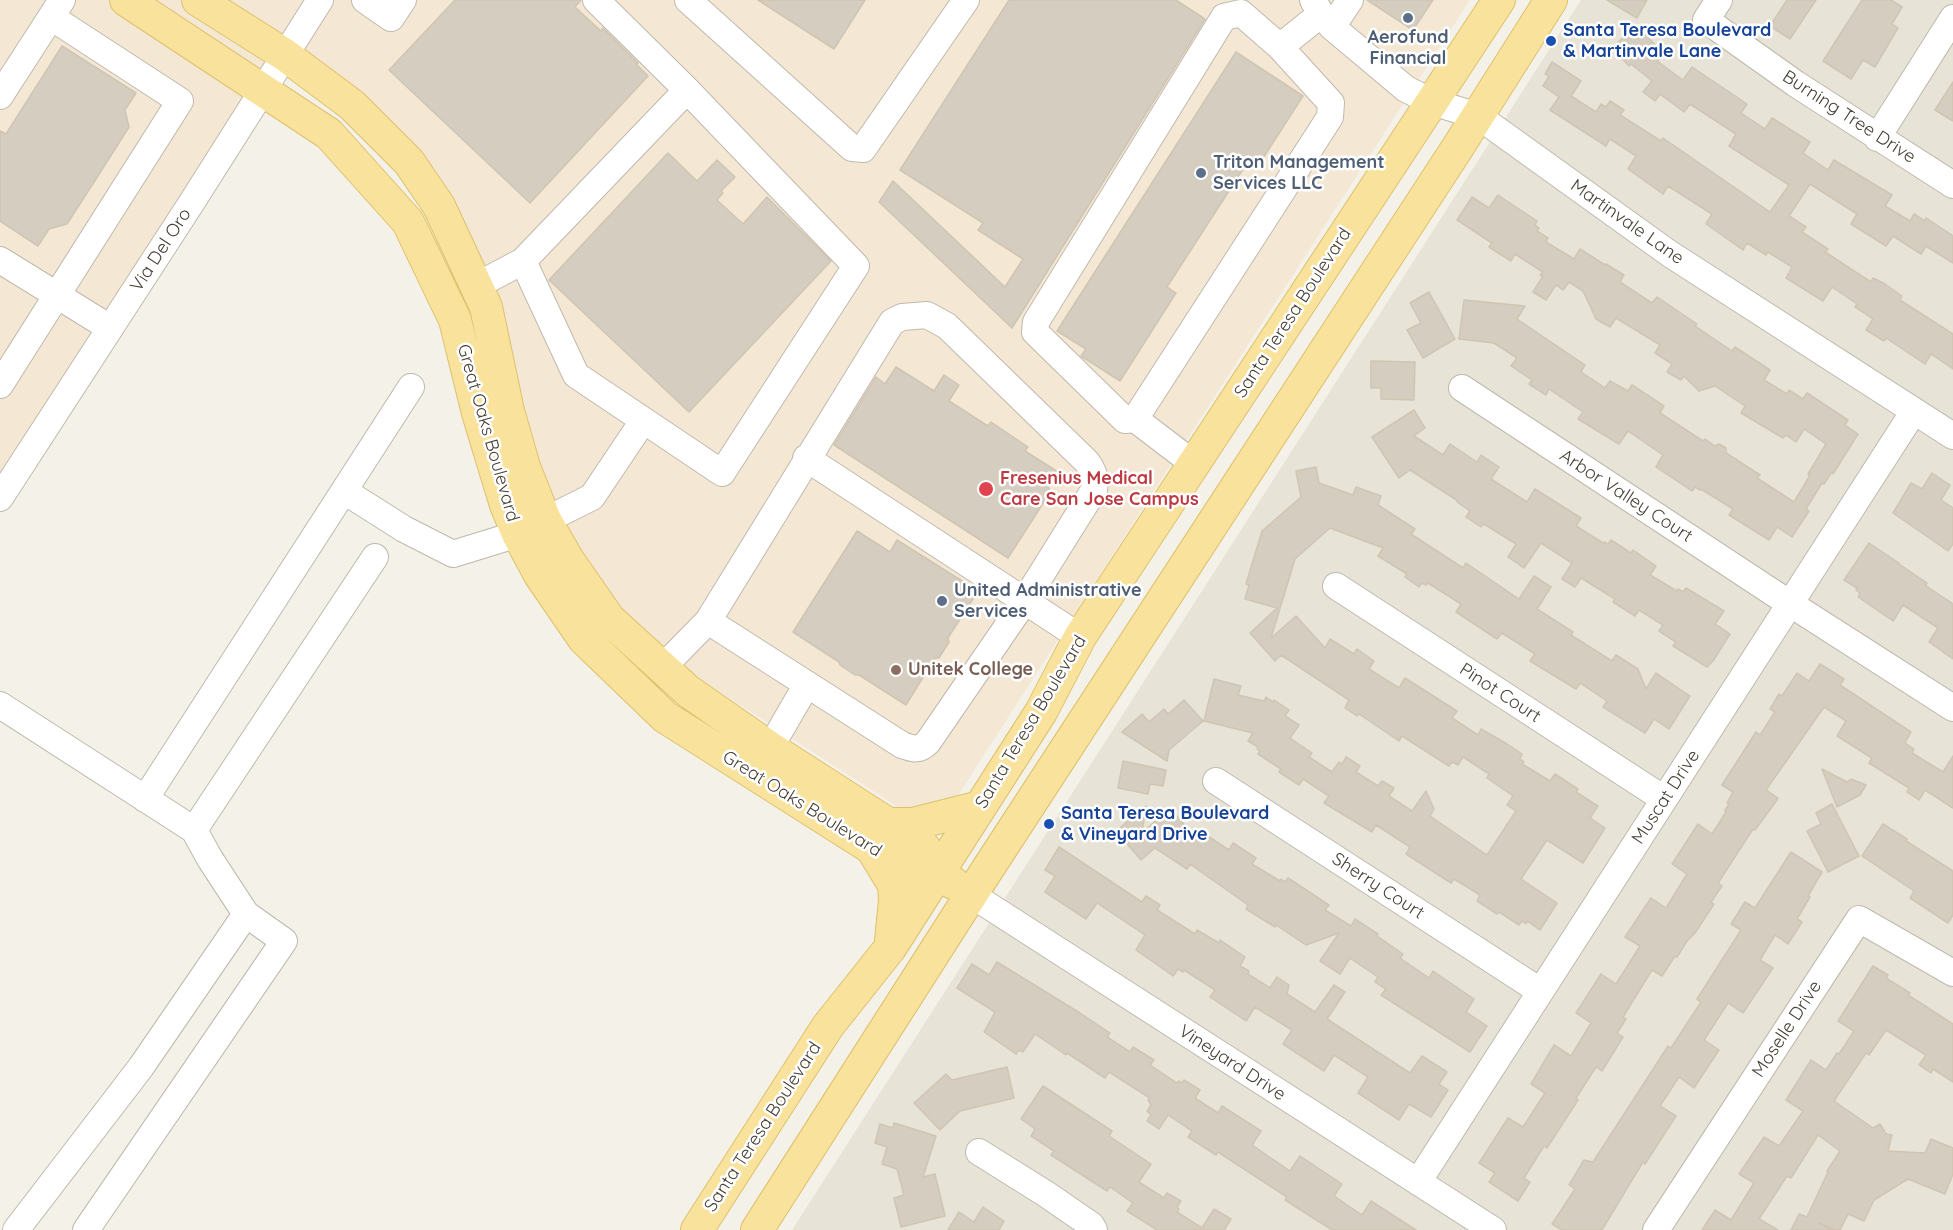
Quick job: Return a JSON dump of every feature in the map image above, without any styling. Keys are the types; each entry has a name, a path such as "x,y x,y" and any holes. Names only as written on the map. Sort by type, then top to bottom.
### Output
{"main road":[{"name":"Great Oaks Boulevard","path":"126,0 329,134 408,222 455,320 478,412 506,505 568,560 609,619 688,691 770,748 881,836 909,872 938,873 972,895"},
{"name":"Great Oaks Boulevard","path":"198,0 285,56 352,105 409,162 438,206 486,307 508,411 524,467 540,575 584,639 665,717 881,836"},
{"name":"Santa Teresa Boulevard","path":"697,1230 828,1026 890,948 1041,712 1080,637 1499,0"},
{"path":"757,1230 1551,0"},
{"path":"890,948 895,900 894,885 881,836 981,807"}],"street":[{"name":"Via Del Oro","path":"1,493 110,328 320,0"},
{"path":"365,0 391,18 403,0"},
{"path":"523,261 576,375 722,472 856,266 687,90 596,0"},
{"path":"688,0 852,148 863,149 966,0"},
{"path":"1280,47 1322,14 1350,0"},
{"name":"Burning Tree Drive","path":"1719,0 1706,20 1796,84 1953,185"},
{"path":"0,96 57,9 180,101 0,386"},
{"path":"1241,13 1280,47 1331,103 1330,117 1135,418 1125,420 1035,332 1036,322 1224,17 1241,13"},
{"name":"Martinvale Lane","path":"1322,14 1406,89 1432,102 1478,116 1670,254 1953,436"},
{"path":"1877,138 1953,18"},
{"path":"476,285 523,261 687,90"},
{"path":"0,260 110,328"},
{"path":"662,668 708,621 892,321 902,317 927,315 947,326 1093,470 1096,480 1094,490 1024,602 922,748 913,749 902,745 708,621"},
{"path":"145,799 347,493 411,387"},
{"name":"Arbor Valley Court","path":"1462,388 1790,604 1953,708"},
{"name":"Muscat Drive","path":"1418,1182 1914,411"},
{"path":"1135,418 1194,464"},
{"path":"347,493 370,489 425,523 432,543 453,554 532,527 592,497 642,421"},
{"path":"807,458 1080,637"},
{"path":"194,830 375,557"},
{"name":"Pinot Court","path":"1336,586 1664,799"},
{"path":"770,748 807,684"},
{"path":"0,705 194,830 246,914 284,941 86,1230"},
{"name":"Sherry Court","path":"1216,781 1540,991"},
{"name":"Vineyard Drive","path":"972,895 1493,1230"},
{"path":"15,1230 141,1067 246,914"},
{"name":"Moselle Drive","path":"1656,1230 1858,919 1953,973"},
{"path":"979,1152 1046,1194 1091,1225 1094,1230"}],"shaded area":[{"path":"0,0 1470,0 935,831 678,665 579,566 532,449 492,282 301,50 0,478"},
{"path":"1581,0 1953,0 1953,1230 792,1230"}],"building":[{"path":"455,0 581,0 575,7 601,31 603,28 648,76 530,203 389,70"},
{"path":"758,0 865,0 834,49"},
{"path":"1009,0 1176,0 1205,19 1012,328 879,202 893,181 1005,287 1023,259 978,230 983,223 900,170"},
{"name":"Aerofund Financial","path":"1367,0 1433,0 1413,30"},
{"path":"1607,0 1647,0 1637,18"},
{"path":"1787,0 1816,0 1790,39 1770,26"},
{"path":"1862,0 1891,0 1902,7 1892,24 1898,28 1875,67 1863,60 1851,79 1823,61"},
{"path":"1636,25 1664,54 1657,61 1683,80 1692,67 1747,104 1741,113 1765,129 1772,118 1810,142 1803,153 1828,170 1834,160 1892,195 1885,206 1910,221 1914,214 1925,221 1926,218 1953,236 1953,263 1926,246 1921,254 1893,236 1886,246 1851,224 1857,214 1810,184 1789,216 1806,227 1802,232 1828,249 1825,252 1871,282 1873,278 1885,284 1902,296 1900,300 1953,334 1953,369 1931,354 1925,364 1886,338 1884,341 1866,330 1873,319 1855,307 1857,304 1832,287 1823,301 1786,278 1792,267 1768,252 1766,255 1747,243 1743,250 1706,224 1712,214 1668,186 1663,194 1628,169 1636,156 1610,139 1606,146 1550,110 1559,97 1543,86 1549,76 1545,74 1552,62 1581,81 1571,96 1596,112 1601,104 1606,107 1610,101 1624,110 1620,115 1661,141 1663,138 1770,212 1789,185 1729,146 1736,134 1690,104 1684,112 1660,94 1655,101 1643,92 1652,81 1631,64 1629,66 1612,48"},
{"path":"62,46 136,93 125,110 129,127 96,179 67,224 49,229 38,246 0,221 0,131 6,134"},
{"path":"1236,52 1303,96 1256,169 1247,163 1167,287 1176,293 1120,381 1081,356 1086,349 1057,331"},
{"path":"1953,82 1953,121 1935,110"},
{"path":"668,153 697,181 717,160 735,177 721,191 723,193 717,200 743,224 767,197 831,261 689,412 549,280"},
{"path":"1498,195 1537,221 1535,225 1539,228 1537,231 1548,238 1546,242 1574,259 1580,249 1606,264 1624,275 1620,282 1652,303 1657,297 1732,351 1735,347 1770,370 1764,380 1787,394 1789,390 1803,399 1807,393 1848,420 1845,425 1858,434 1833,474 1832,472 1824,484 1822,483 1806,509 1809,511 1792,537 1777,527 1769,540 1729,515 1733,509 1701,489 1695,487 1692,491 1656,467 1663,455 1628,431 1619,444 1578,419 1583,412 1549,389 1546,395 1529,384 1532,380 1511,366 1517,358 1494,343 1459,339 1464,300 1525,306 1517,319 1585,365 1581,372 1605,388 1610,381 1628,391 1632,385 1664,406 1660,413 1703,441 1705,439 1715,446 1719,444 1726,448 1726,453 1760,475 1757,478 1794,502 1826,444 1804,429 1796,442 1786,435 1783,438 1741,413 1745,406 1715,386 1699,391 1684,376 1681,380 1667,372 1672,364 1655,353 1660,345 1616,318 1610,327 1596,319 1583,291 1569,282 1563,290 1556,285 1546,300 1533,292 1543,272 1515,254 1511,261 1489,247 1492,243 1457,220 1472,197 1489,208"},
{"path":"1429,292 1455,339 1423,358 1407,330 1421,323 1410,303"},
{"path":"1371,361 1415,362 1414,400 1381,399 1381,388 1371,388"},
{"path":"896,367 934,391 944,375 959,385 949,401 988,426 991,422 1028,447 1025,451 1058,472 1048,488 1051,491 1008,558 834,445 876,377 885,384"},
{"path":"1414,410 1425,428 1414,436 1443,455 1450,444 1477,462 1481,455 1499,467 1491,479 1527,502 1535,489 1581,518 1576,526 1603,543 1608,544 1611,540 1631,553 1633,550 1656,566 1650,575 1677,591 1678,589 1683,592 1686,588 1724,611 1715,624 1730,634 1713,661 1707,667 1673,646 1676,642 1659,631 1663,625 1639,610 1635,616 1613,602 1615,599 1581,578 1575,587 1562,579 1572,563 1541,543 1524,568 1508,557 1516,544 1484,524 1481,527 1466,517 1470,511 1458,501 1410,470 1399,478 1372,437"},
{"path":"1316,467 1319,483 1353,495 1356,487 1381,496 1378,505 1415,529 1411,534 1463,568 1466,563 1519,599 1534,576 1551,587 1537,609 1573,632 1571,635 1612,661 1616,655 1638,669 1646,689 1656,673 1690,696 1669,729 1654,719 1645,733 1603,707 1607,701 1580,683 1576,689 1530,661 1535,654 1502,633 1497,639 1456,612 1461,604 1428,583 1426,585 1422,583 1419,587 1405,577 1407,574 1378,556 1383,548 1330,528 1295,559 1271,638 1296,616 1325,648 1330,639 1354,654 1357,649 1374,661 1369,669 1399,688 1405,678 1457,711 1452,718 1478,735 1481,729 1507,744 1522,754 1520,759 1524,762 1522,764 1550,781 1555,774 1578,789 1576,792 1598,806 1590,818 1605,828 1583,863 1547,840 1521,879 1557,903 1540,930 1527,921 1526,924 1522,921 1519,925 1499,912 1497,914 1477,901 1480,895 1454,879 1451,883 1406,854 1410,847 1376,825 1372,832 1324,803 1329,796 1303,779 1299,785 1279,772 1281,769 1258,754 1260,751 1258,747 1248,741 1253,733 1204,721 1214,679 1241,686 1238,695 1264,701 1266,697 1273,702 1274,700 1289,710 1285,716 1299,725 1290,738 1312,753 1309,757 1332,772 1339,762 1342,764 1346,757 1360,766 1356,772 1378,786 1382,781 1394,788 1389,796 1412,811 1426,791 1434,809 1430,816 1487,855 1516,811 1507,805 1513,796 1487,778 1489,774 1463,757 1458,765 1452,762 1449,766 1402,736 1399,741 1359,714 1357,716 1345,708 1349,700 1281,655 1275,661 1250,633 1277,608 1245,599 1249,585 1246,584 1262,531 1301,497 1296,471"},
{"path":"1932,473 1950,485 1941,500 1953,508 1953,544 1948,551 1893,513 1911,483 1922,489"},
{"path":"857,531 890,552 897,540 978,591 948,638 949,642 939,658 935,658 906,705 859,675 855,675 793,632"},
{"path":"1869,543 1953,604 1953,659 1929,642 1938,628 1903,605 1893,621 1858,597 1860,593 1856,590 1857,588 1844,580"},
{"path":"1820,664 1844,679 1840,685 1911,732 1905,743 1914,749 1912,753 1943,772 1953,756 1953,808 1925,790 1919,800 1907,792 1909,788 1869,763 1872,758 1837,736 1846,721 1824,707 1766,790 1778,798 1755,830 1753,829 1718,883 1722,886 1711,902 1714,904 1662,976 1652,970 1623,1017 1626,1019 1617,1033 1623,1037 1602,1071 1596,1067 1547,1148 1544,1146 1524,1178 1530,1182 1518,1201 1489,1182 1495,1173 1479,1163 1508,1118 1523,1127 1545,1093 1531,1084 1554,1045 1571,1056 1591,1023 1576,1013 1601,974 1616,984 1640,946 1625,937 1651,898 1666,908 1687,874 1672,864 1698,824 1712,834 1726,812 1729,804 1727,803 1733,792 1722,785 1756,732 1760,735 1775,712 1770,709 1779,694 1782,696 1797,673 1809,681"},
{"path":"1184,700 1203,721 1169,750 1167,761 1122,732 1142,714 1149,722 1164,709 1168,714"},
{"path":"1123,761 1166,770 1163,786 1150,784 1148,794 1118,788"},
{"path":"1822,769 1847,782 1851,779 1866,785 1860,795 1837,807"},
{"path":"1832,804 1859,856 1828,872 1807,831 1821,824 1816,813"},
{"path":"1146,806 1142,833 1170,808 1198,841 1203,833 1229,850 1233,843 1256,858 1252,864 1280,881 1281,879 1285,882 1288,878 1329,905 1325,910 1351,926 1355,919 1378,934 1377,936 1403,954 1400,958 1429,978 1433,971 1474,999 1466,1012 1487,1026 1470,1052 1381,995 1386,989 1375,982 1378,977 1350,958 1340,974 1320,961 1339,933 1306,945 1246,909 1248,905 1190,864 1187,869 1155,848 1141,860 1116,831"},
{"path":"1883,824 1953,871 1953,915 1948,923 1910,898 1914,891 1862,856"},
{"path":"1059,847 1142,902 1146,896 1160,905 1157,910 1195,934 1197,930 1219,943 1220,940 1245,957 1240,966 1249,971 1248,974 1270,988 1277,977 1289,985 1287,994 1315,1012 1334,985 1345,992 1327,1019 1410,1073 1422,1056 1447,1072 1439,1084 1448,1090 1431,1117 1409,1104 1399,1120 1358,1093 1368,1077 1334,1055 1324,1071 1283,1044 1292,1030 1255,1007 1246,1021 1210,997 1215,990 1184,970 1183,972 1178,969 1173,976 1136,950 1145,935 1097,903 1086,919 1045,892 1055,876 1045,870"},
{"path":"1791,852 1822,872 1797,919 1802,922 1788,944 1775,935 1760,960 1773,968 1743,1013 1728,1003 1704,1040 1719,1050 1694,1088 1679,1077 1660,1106 1676,1116 1645,1164 1643,1162 1602,1230 1562,1230 1552,1224 1575,1189 1569,1185 1584,1160 1593,1162 1668,1046 1671,1048 1701,1002 1697,999 1741,930 1731,924 1745,902 1755,908"},
{"path":"997,962 1110,1033 1107,1037 1130,1052 1133,1047 1154,1060 1150,1065 1177,1083 1179,1081 1182,1083 1184,1080 1200,1090 1195,1098 1218,1113 1222,1106 1261,1131 1252,1145 1290,1171 1300,1156 1342,1184 1334,1196 1362,1215 1371,1201 1416,1230 1332,1230 1285,1200 1287,1197 1218,1152 1216,1155 1188,1137 1192,1131 1168,1115 1159,1129 1147,1121 1151,1115 1147,1111 1151,1105 1148,1100 1150,1098 1109,1072 1105,1078 1035,1034 1023,1052 1019,1050 1016,1054 984,1032 995,1012 957,988 972,964 989,975"},
{"path":"1873,966 1888,975 1886,978 1910,993 1908,995 1953,1024 1953,1082 1933,1069 1931,1073 1919,1065 1926,1055 1886,1030 1869,1055 1866,1053 1834,1101 1873,1128 1880,1124 1886,1134 1892,1135 1888,1151 1925,1153 1931,1139 1953,1148 1953,1174 1945,1194 1908,1179 1874,1200 1864,1221 1848,1214 1840,1230 1819,1223 1833,1230 1791,1230 1799,1214 1807,1217 1827,1171 1840,1151 1818,1135 1791,1178 1787,1176 1759,1219 1778,1230 1702,1230 1715,1210 1731,1220 1754,1183 1739,1174 1764,1137 1779,1146 1803,1111 1786,1100 1811,1060 1826,1070 1854,1031 1838,1021"},
{"path":"1007,1067 1014,1098 960,1111 940,1130 914,1103 946,1074 952,1080"},
{"path":"1043,1086 1112,1131 1109,1136 1151,1164 1139,1182 1164,1198 1167,1193 1181,1201 1177,1212 1202,1228 1214,1209 1231,1219 1224,1230 1157,1230 1127,1211 1133,1203 1110,1187 1107,1191 1051,1155 1054,1151 1031,1136 1035,1129 1021,1119"},
{"path":"894,1123 936,1136 923,1177 935,1174 945,1216 901,1227 894,1198 904,1195 897,1169 882,1164 887,1147 875,1143 880,1124 893,1128"},
{"path":"983,1207 1004,1221 999,1230 948,1230 959,1212 974,1222"}],"place":[{"name":"Aerofund Financial","path":"1408,18"},
{"name":"Santa Teresa Boulevard & Martinvale Lane","path":"1551,41"},
{"name":"Triton Management Services LLC","path":"1201,173"},
{"name":"Fresenius Medical Care San Jose Campus","path":"986,489"},
{"name":"United Administrative Services","path":"942,601"},
{"name":"Unitek College","path":"896,670"},
{"name":"Santa Teresa Boulevard & Vineyard Drive","path":"1049,824"}]}
